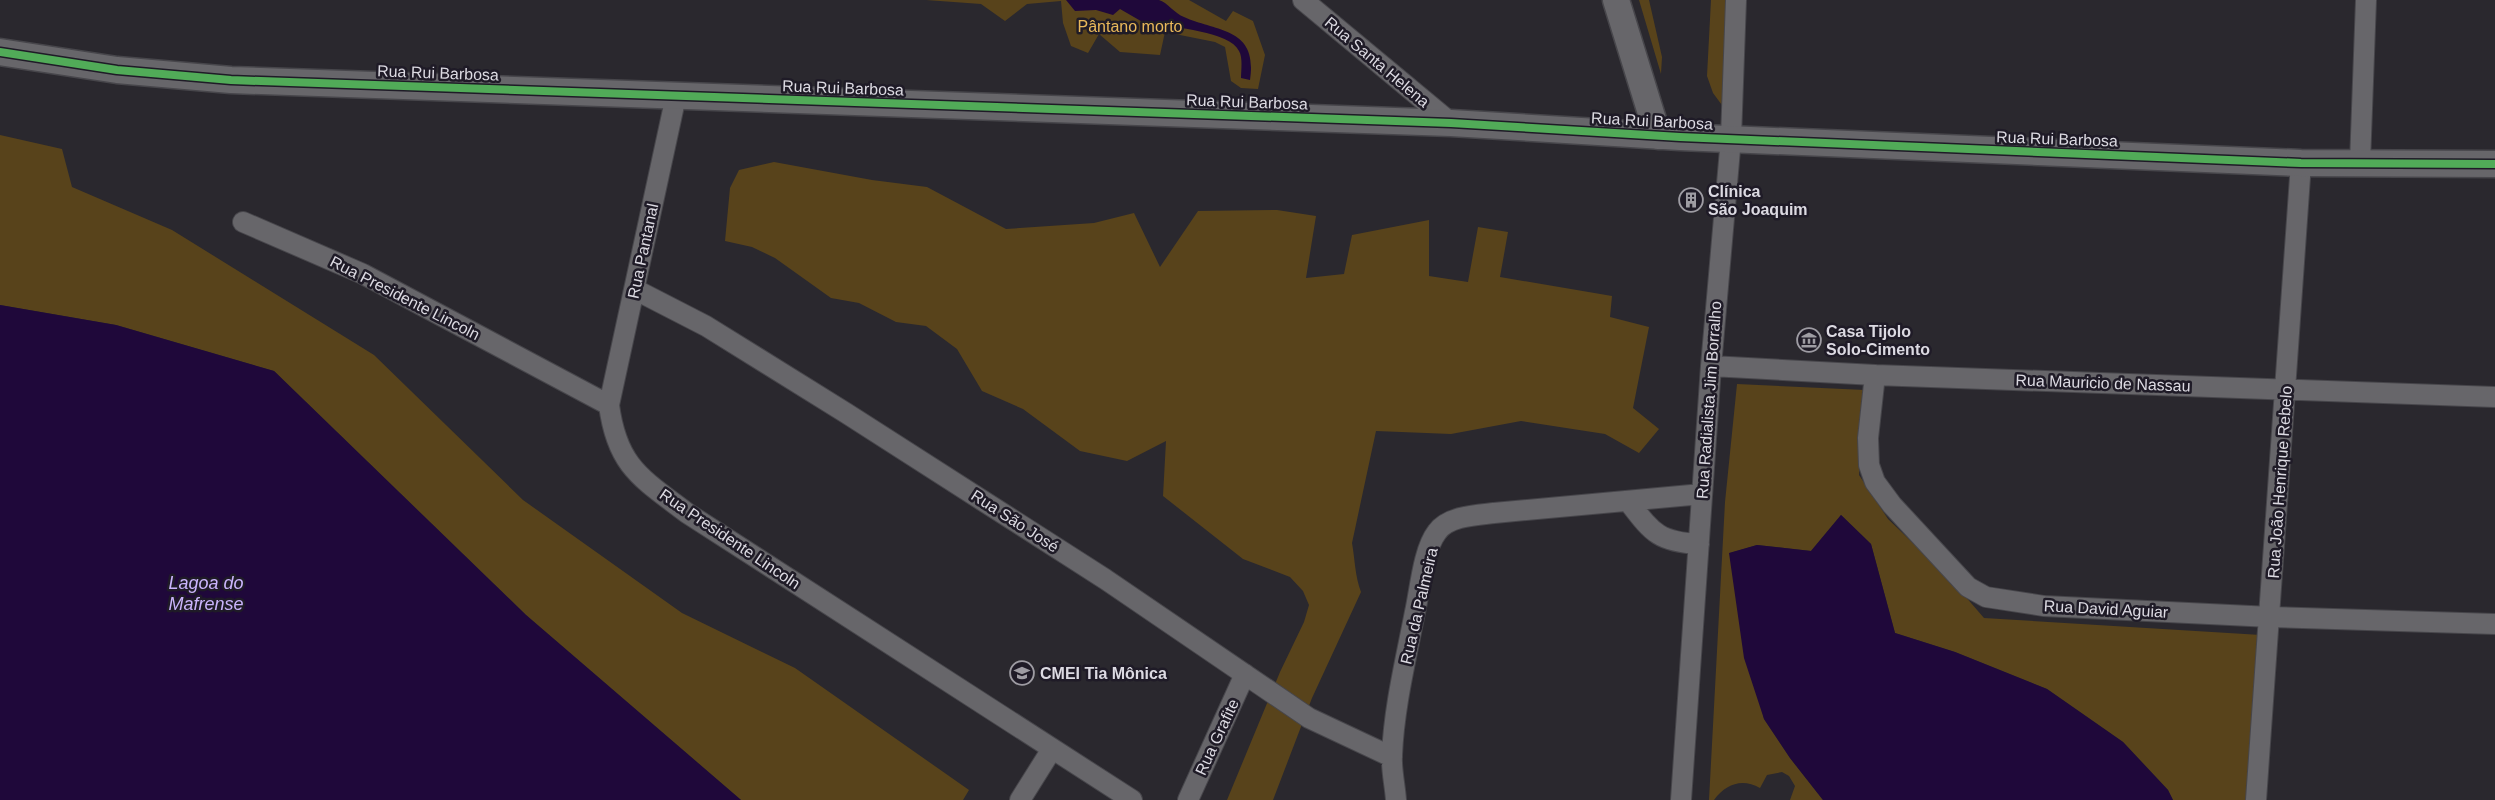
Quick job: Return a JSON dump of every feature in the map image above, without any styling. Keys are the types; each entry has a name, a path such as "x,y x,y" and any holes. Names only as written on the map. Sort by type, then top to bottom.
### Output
{"street":[{"name":"Rua Santa Helena","path":"1303,0 1451,123"},
{"path":"1616,0 1658,136"},
{"name":"Rua Radialista Jim Borralho","path":"1681,800 1711,366 1732,138 1736,0"},
{"path":"2360,164 2366,0"},
{"name":"Rua Rui Barbosa","path":"0,52 117,70 231,80 1451,123 1658,136 2301,163 2495,164"},
{"name":"Rua Pantanal","path":"609,405 636,290 676,96"},
{"name":"Rua João Henrique Rebelo","path":"2256,800 2271,617 2301,163"},
{"name":"Rua Presidente Lincoln","path":"243,222 363,274 609,405 612,428 619,447 629,464 686,513 1132,800"},
{"name":"Rua São José","path":"636,290 706,326 846,413 1105,578 1309,718 1392,757"},
{"name":"Rua Mauricio de Nassau","path":"1711,366 1874,375 2495,397"},
{"name":"Rua David Aguiar","path":"1874,375 1868,438 1869,465 1875,482 1892,505 1968,587 1986,597 2044,606 2271,617 2495,624"},
{"name":"Rua da Palmeira","path":"1396,800 1392,757 1396,716 1421,582 1429,551 1437,531 1447,524 1463,518 1494,512 1702,494"},
{"path":"1628,501 1644,523 1659,536 1675,542 1699,544"},
{"name":"Rua Grafite","path":"1188,800 1246,674"},
{"path":"1020,800 1052,749"}],"green space":[{"name":"Pântano morto","path":"926,0 1189,0 1226,21 1233,11 1253,21 1265,55 1258,89 1241,88 1231,81 1225,47 1215,42 1165,32 1160,55 1120,52 1099,34 1088,53 1071,46 1063,23 1061,1 1027,4 1005,21 981,4"},
{"path":"1639,0 1649,0 1662,57 1661,74"},
{"path":"1711,0 1735,0 1730,116 1713,93 1707,76"},
{"path":"0,135 62,149 72,187 172,230 374,355 523,500 682,613 795,668 969,790 963,800 741,800 526,615 274,371 116,325 0,305"},
{"path":"774,162 872,180 927,187 1006,229 1094,223 1134,213 1160,267 1198,211 1277,210 1316,216 1306,278 1344,274 1352,235 1429,220 1429,276 1468,282 1478,227 1508,232 1500,277 1612,296 1610,317 1649,327 1633,408 1659,429 1639,453 1605,434 1521,421 1451,434 1376,431 1352,543 1356,574 1361,592 1312,698 1273,800 1227,800 1280,672 1304,622 1309,605 1303,591 1290,577 1243,559 1163,496 1166,441 1127,461 1080,451 1023,409 982,391 957,349 926,326 896,322 859,303 831,298 775,258 752,247 725,241 730,188 739,170"},
{"path":"1737,384 1865,390 1859,475 1888,519 1952,581 1984,618 2261,635 2251,800 2173,800 2168,790 2123,742 2047,689 1955,652 1895,633 1871,544 1841,515 1811,551 1757,545 1730,553 1764,719 1790,758 1823,800 1790,800 1795,786 1789,776 1782,772 1767,775 1760,788 1747,783 1735,784 1724,790 1714,800 1709,800 1725,502"}],"water":[{"path":"1066,0 1162,1 1181,15 1232,34 1241,41 1248,50 1251,63 1250,80 1241,78 1239,51 1234,44 1225,39 1200,31 1152,23 1146,24 1120,9 1113,15 1096,10 1075,11"},
{"name":"Lagoa do Mafrense","path":"0,305 116,325 274,371 526,615 741,800 0,800"},
{"path":"1841,515 1871,544 1895,633 1955,652 2047,689 2123,742 2168,790 2173,800 1823,800 1790,758 1764,719 1744,658 1729,553 1757,545 1811,551"}],"cycle path":[{"path":"0,52 117,70 231,80 1451,123 1680,137 2301,163 2495,164"}],"place":[{"name":"Clínica São Joaquim","path":"1691,200"},
{"name":"Casa Tijolo Solo-Cimento","path":"1809,340"},
{"name":"CMEI Tia Mônica","path":"1022,673"}]}
